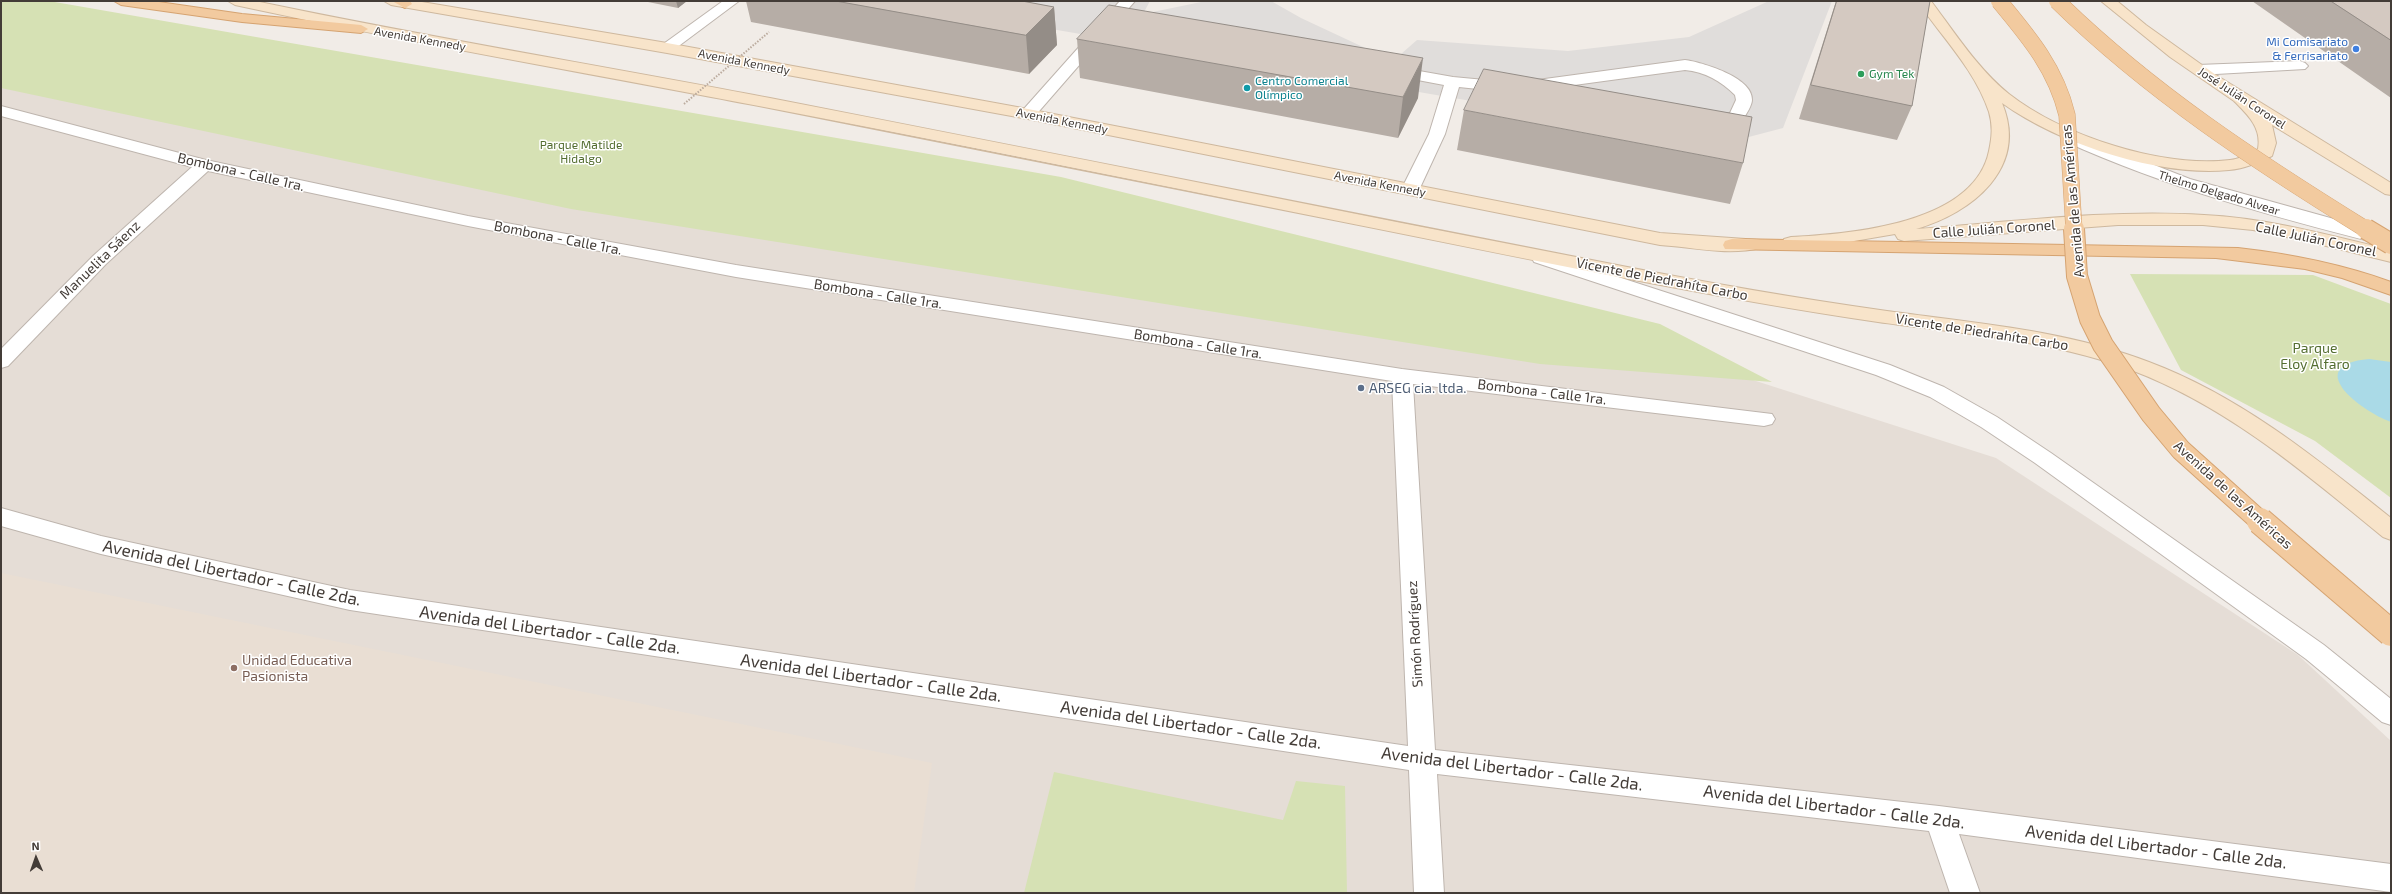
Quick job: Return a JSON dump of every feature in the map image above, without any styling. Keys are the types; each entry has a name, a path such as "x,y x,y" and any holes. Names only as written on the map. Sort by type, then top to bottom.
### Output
{"main road":[{"path":"121,1 242,18 361,29"},
{"name":"Avenida Kennedy","path":"235,1 361,29 770,102 1525,253"},
{"path":"1924,1 1982,78 2005,98 2053,128 2123,152 2156,159 2199,165 2228,165 2248,161 2266,152 2269,143 2268,131 2257,116 2236,94"},
{"name":"Avenida de las Américas","path":"1999,1 2053,69 2063,92 2075,219 2077,276 2090,319 2102,345 2151,414 2182,450 2226,492 2391,633"},
{"path":"2057,1 2100,42 2206,125 2284,177 2391,244"},
{"name":"José Julián Coronel","path":"2108,1 2156,41 2198,70 2389,188"},
{"name":"Avenida Kennedy","path":"398,2 668,48 1028,114 1660,238 1732,245 1810,242"},
{"path":"1810,242 1872,235 1918,224 1965,200 1980,185 1994,167 2001,136 1997,111 1982,78"},
{"name":"Calle Julián Coronel","path":"1810,242 2163,218 2253,225 2310,236 2391,256"},
{"path":"1732,245 2216,252 2265,255 2341,272 2391,289"},
{"name":"Vicente de Piedrahíta Carbo","path":"1525,253 1778,302 2045,339 2094,351 2141,367 2188,388 2236,415 2286,448 2391,532"}],"street":[{"path":"668,48 732,1"},
{"path":"1028,114 1128,1"},
{"path":"1519,88 1685,65 1698,66 1712,70 1743,94 1744,100 1737,116 1734,118 1716,120 1693,116"},
{"path":"2198,70 2300,66"},
{"path":"1375,69 1453,82 1519,88 1572,96"},
{"path":"1410,190 1437,134 1453,82"},
{"name":"Bombona - Calle 1ra.","path":"1,111 204,165 468,221 736,271 1402,376 1764,419"},
{"name":"Thelmo Delgado Alvear","path":"2053,128 2151,172 2283,212 2391,240"},
{"name":"Manuelita Sáenz","path":"1,361 93,266 155,207 204,165"},
{"path":"1525,253 1883,370 1937,392 1989,422 2049,462 2315,652 2391,714"},
{"name":"Simón Rodríguez","path":"1402,376 1429,893"},
{"name":"Avenida del Libertador - Calle 2da.","path":"1,518 101,545 350,600 1422,760 1939,819 2391,878"},
{"path":"1939,819 1965,893"}],"path":[{"path":"684,104 769,32"}],"shaded area":[{"path":"888,1 1150,1 1143,14 1206,1 1271,1 1301,18 1393,61 1417,40 1568,51 1689,37 1769,1 1832,1 1783,128 1722,144"},
{"path":"1,12 1572,322 1996,458 2298,655 2391,741 2391,893 1,893"},
{"name":"Unidad Educativa Pasionista","path":"1,573 932,763 914,893 1,893"}],"green space":[{"name":"Parque Matilde Hidalgo","path":"1,1 49,1 1061,177 1660,324 1772,382 1540,364 571,209 1,88"},
{"name":"Parque Eloy Alfaro","path":"2130,274 2313,275 2391,304 2391,498 2315,441 2181,370"},
{"path":"1054,772 1283,820 1296,781 1345,786 1347,893 1024,893"}],"water":[{"path":"2369,359 2391,362 2391,422 2378,416 2352,399 2343,389 2338,379 2339,370 2349,363"}],"building":[{"path":"836,1 1022,1 1054,7 1026,35"},
{"name":"Gym Tek","path":"1837,1 1930,1 1912,106 1811,85"},
{"path":"2331,1 2391,1 2391,40"},
{"path":"1109,5 1423,58 1403,97 1077,39"},
{"path":"1484,69 1752,117 1743,163 1464,110"}],"place":[{"name":"Mi Comisariato & Ferrisariato","path":"2356,49"},
{"name":"Gym Tek","path":"1861,74"},
{"name":"Centro Comercial Olímpico","path":"1247,88"},
{"name":"ARSEG cia. ltda.","path":"1361,388"},
{"name":"Unidad Educativa Pasionista","path":"234,668"}]}
